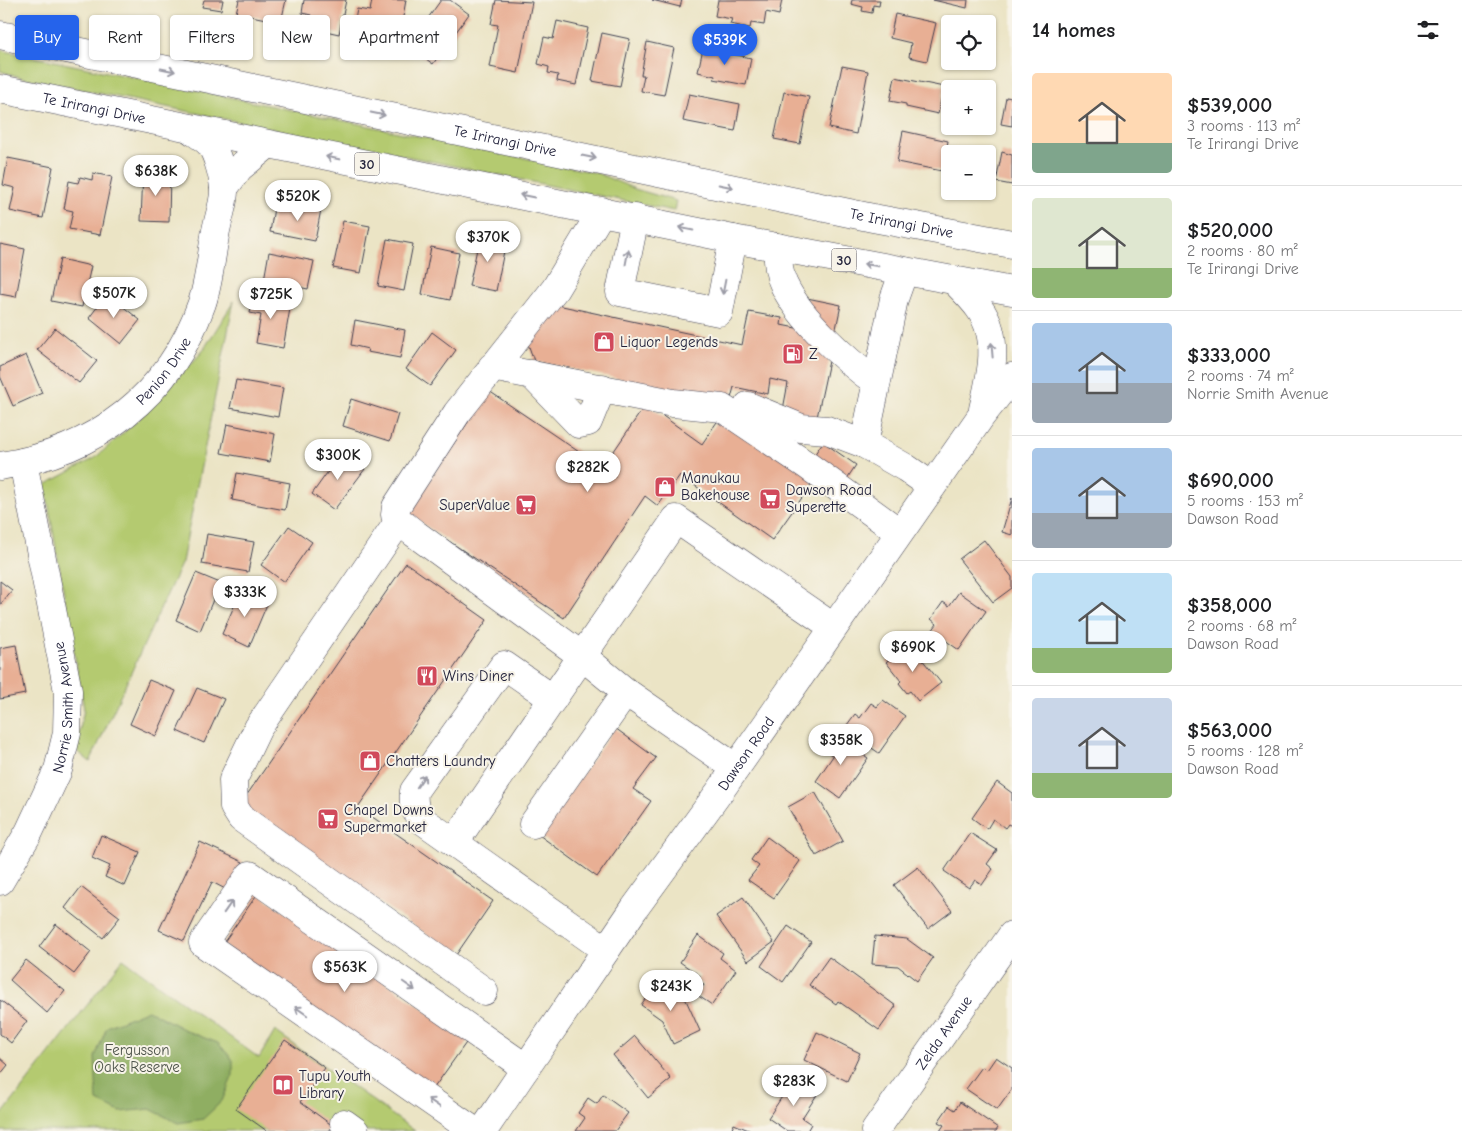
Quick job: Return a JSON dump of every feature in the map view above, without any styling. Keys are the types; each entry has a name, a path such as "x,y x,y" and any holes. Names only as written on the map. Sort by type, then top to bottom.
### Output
{"main road":[{"name":"Te Irirangi Drive","path":"0,36 873,218 1012,244"},
{"name":"Te Irirangi Drive","path":"0,89 733,239 1012,291"},
{"name":"Penion Drive","path":"11,464 66,450 113,423 142,401 172,364 189,334 202,302 224,188 216,156 210,144 189,128"},
{"name":"Penion Drive","path":"224,188 239,168 267,145"},
{"path":"602,211 555,289 457,413 396,507 395,515 398,521 582,656 626,692 680,727 736,768"},
{"path":"635,218 620,292 719,312 733,239"},
{"path":"971,236 1012,230"},
{"path":"777,247 780,274 784,286 801,310 848,362 876,382"},
{"path":"864,444 894,299 904,271"},
{"path":"954,280 980,309 989,326 994,353 992,374 982,415"},
{"path":"492,367 673,403 722,408 808,466 899,532"},
{"path":"531,374 580,424 588,422 602,388"},
{"name":"Dawson Road","path":"483,1131 606,950 736,768 899,532 982,415 1012,377"},
{"path":"982,415 1012,392"},
{"path":"748,406 801,428 828,430 864,444 906,468 932,486"},
{"name":"Norrie Smith Avenue","path":"0,881 29,832 58,770 67,733 68,691 11,464"},
{"path":"454,843 676,519 833,627"},
{"path":"398,521 258,728 233,780 234,807 242,818 307,866 484,991"},
{"path":"553,699 504,664 414,791 415,812 422,820 606,950"},
{"path":"533,824 626,692"},
{"path":"474,1131 203,943 250,875 526,1068"},
{"name":"Zelda Avenue","path":"875,1131 1012,935"}],"green space":[{"path":"0,50 15,53 15,60 49,60 597,173 635,189 676,201 674,211 20,77 0,71"},
{"path":"234,301 182,562 90,762 76,750 84,709 45,485 95,458 139,419 202,352"},
{"name":"Fergusson Oaks Reserve","path":"123,959 259,1058 275,1031 415,1131 0,1131 0,1117"},
{"path":"148,1010 189,1032 218,1043 233,1060 233,1075 222,1101 203,1119 178,1123 150,1109 120,1112 97,1101 95,1057 107,1027"}],"building":[{"path":"204,0 223,0 221,10 202,7"},
{"path":"239,0 286,0 283,15 263,15 263,18 236,13"},
{"path":"304,0 346,0 343,15 340,15 339,34 330,32 330,15 302,13"},
{"path":"372,0 406,0 403,15 356,15 357,9 370,11"},
{"path":"441,0 450,0 469,14 457,31 457,15 430,15"},
{"path":"496,0 532,2 518,73 490,67 498,25 491,24"},
{"path":"652,0 682,0 680,7"},
{"path":"718,0 782,0 779,15 766,12 764,25 751,23 750,28 730,24 732,19 715,16"},
{"path":"852,0 880,0 879,6 873,5 872,13 862,11 863,7 851,4"},
{"path":"933,0 968,0 967,8"},
{"path":"895,14 936,23 927,61 909,57 911,43 890,38"},
{"path":"557,21 588,28 576,85 557,81 558,75 548,73 549,67 538,64 544,37 553,39"},
{"path":"602,33 630,39 620,86 592,81"},
{"path":"647,42 674,48 664,95 641,91 644,75 641,75"},
{"path":"703,48 751,58 746,85 714,79 715,76 698,72"},
{"path":"427,60 436,60 433,64"},
{"path":"842,66 868,71 856,134 829,128"},
{"path":"895,77 941,86 941,100 938,114 906,107 906,104 890,101"},
{"path":"784,92 809,97 800,144 774,139"},
{"path":"689,94 740,104 735,131 683,121"},
{"path":"1006,97 1012,98 1012,126 1001,124"},
{"path":"903,131 948,141 947,145 941,145 941,171 897,162"},
{"path":"1002,152 1012,155 1012,185 996,182"},
{"path":"8,158 53,167 43,218 10,211 15,188 3,185"},
{"path":"143,172 170,172 169,222 141,221"},
{"path":"93,173 112,177 100,235 69,229 73,211 64,209 69,181 78,183 80,177 92,180"},
{"path":"305,201 322,204 315,241 270,232 274,208 303,213"},
{"path":"343,221 370,226 361,273 333,268"},
{"path":"480,235 506,241 496,291 469,286"},
{"path":"387,239 413,244 404,291 378,286"},
{"path":"0,244 25,249 16,297 0,294"},
{"path":"431,247 459,253 450,300 422,294"},
{"path":"269,252 314,261 308,289 264,280"},
{"path":"60,259 91,266 82,307 51,301"},
{"path":"107,294 140,320 121,344 89,318"},
{"path":"254,295 291,303 283,348 256,343 261,315 250,313"},
{"path":"807,298 841,305 816,422 782,415 788,383 770,379 768,394 734,387 730,402 534,361 527,341 553,304 742,345 749,312 782,318 781,325 801,329"},
{"path":"355,320 405,330 400,358 367,352 368,349 351,345"},
{"path":"55,328 97,361 79,383 37,350"},
{"path":"432,332 456,350 430,386 406,369"},
{"path":"26,355 42,393 13,406 0,376 0,367"},
{"path":"236,380 283,388 278,417 230,408"},
{"name":"SuperValue","path":"489,391 616,477 603,467 646,404 702,444 723,413 816,478 772,540 680,475 658,506 645,496 564,618 407,513"},
{"path":"351,399 398,414 390,441 343,426"},
{"path":"227,424 275,434 270,462 221,453"},
{"path":"823,442 856,465 846,480 812,458"},
{"path":"342,452 365,469 334,510 312,494"},
{"path":"237,473 290,483 285,510 232,500"},
{"path":"1012,498 1012,535 1002,532"},
{"path":"289,526 312,542 284,582 261,565"},
{"path":"207,534 254,542 248,572 202,564"},
{"path":"984,540 1012,577 1012,588 993,602 959,559"},
{"path":"406,563 487,620 358,807 493,901 456,955 240,805"},
{"path":"196,573 220,583 200,631 176,620"},
{"path":"0,581 12,590 0,605"},
{"path":"241,590 268,602 249,647 222,634"},
{"path":"959,592 986,611 959,650 932,631 937,624 931,619 943,602 949,606"},
{"path":"909,643 941,683 918,701 910,691 907,693 899,683 901,681 886,662"},
{"path":"16,645 25,694 0,699 0,648"},
{"path":"149,680 176,691 156,736 130,724"},
{"path":"197,688 224,699 204,743 177,731"},
{"path":"883,700 905,716 879,753 844,729 855,714 860,718 871,703 877,707"},
{"path":"615,728 656,758 633,789 651,801 597,877 539,835"},
{"path":"834,734 868,758 840,798 816,781 833,756 824,749"},
{"path":"997,782 1012,793 1012,826 1008,824 1005,828 993,819 987,829 972,818"},
{"path":"815,792 843,841 816,856 788,807"},
{"path":"970,833 997,850 987,864 993,869 982,885 975,880 969,888 944,871"},
{"path":"101,835 140,852 125,886 105,877 110,866 92,858"},
{"path":"767,837 800,861 774,898 748,880 759,866 751,860"},
{"path":"200,842 243,862 229,891 212,882 184,941 159,930"},
{"path":"918,867 952,911 928,929 894,885"},
{"path":"81,887 120,917 103,938 65,908"},
{"path":"258,893 468,1040 431,1092 222,945"},
{"path":"743,897 774,942 748,961 716,916"},
{"path":"56,924 91,952 74,974 39,947"},
{"path":"788,926 811,942 783,982 761,966"},
{"path":"698,935 723,953 720,958 736,970 712,1005 697,995 704,985 697,981 700,976 680,962"},
{"path":"875,936 907,939 933,958 917,981 898,966 872,964"},
{"path":"829,957 896,1006 879,1030 838,1001 836,1004 809,985"},
{"path":"26,960 65,991 47,1013 10,980"},
{"path":"658,980 686,1000 700,1031 673,1044 662,1020 641,1005"},
{"path":"0,1000 27,1021 11,1043 0,1034"},
{"path":"817,1032 860,1053 847,1081 804,1060"},
{"path":"635,1036 671,1079 648,1098 613,1055"},
{"name":"Tupu Youth Library","path":"285,1040 325,1068 300,1102 333,1126 329,1131 267,1131 236,1109"},
{"path":"996,1057 1012,1068 1012,1089 997,1110 966,1089 982,1067 987,1070"},
{"path":"0,1058 8,1065 0,1075"},
{"path":"795,1077 818,1093 802,1118 811,1124 807,1131 787,1131 768,1118"},
{"path":"603,1095 628,1113 615,1131 576,1131 585,1118 578,1113 588,1098 597,1104"},
{"path":"960,1102 998,1128 996,1131 940,1131 944,1125 938,1122 949,1106 955,1110"},
{"path":"734,1124 751,1131 731,1131"}],"place":[{"name":"Liquor Legends","path":"604,342"},
{"name":"Z","path":"793,354"},
{"name":"Manukau Bakehouse","path":"665,487"},
{"name":"Dawson Road Superette","path":"770,499"},
{"name":"SuperValue","path":"526,505"},
{"name":"Wins Diner","path":"427,676"},
{"name":"Chatters Laundry","path":"370,761"},
{"name":"Chapel Downs Supermarket","path":"328,819"},
{"name":"Tupu Youth Library","path":"283,1085"}]}
